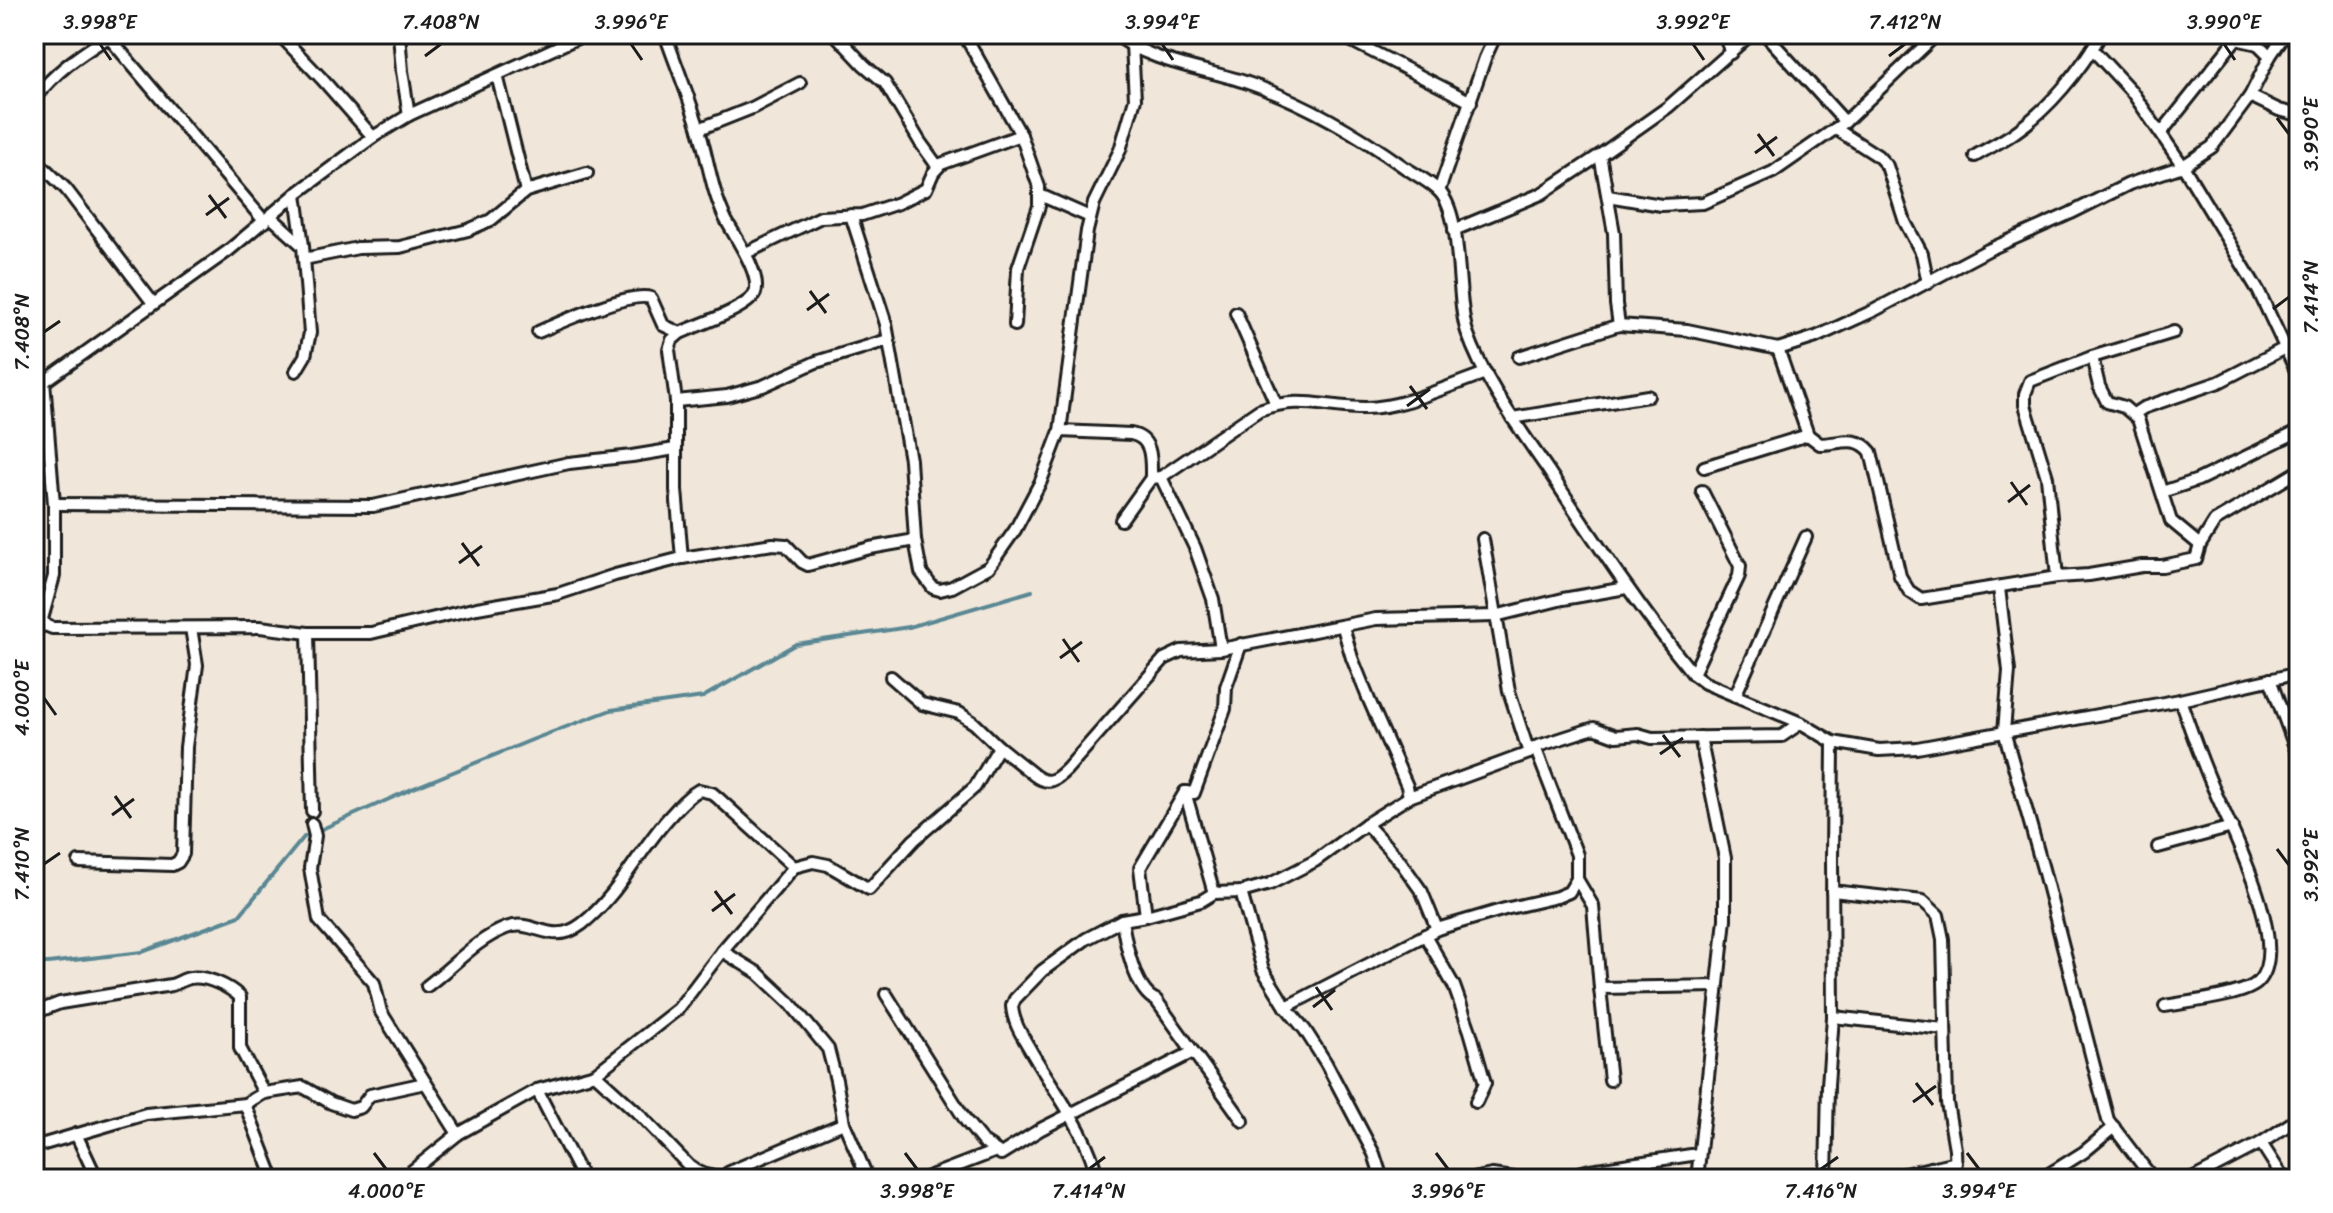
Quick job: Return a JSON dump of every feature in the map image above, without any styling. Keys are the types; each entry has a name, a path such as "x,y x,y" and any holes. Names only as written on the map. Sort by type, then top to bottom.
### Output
{"street":[{"path":"279,34 373,137"},
{"path":"399,34 409,115"},
{"path":"34,389 228,251 296,194 373,137 409,115 586,34"},
{"path":"665,34 699,129 712,185 726,220 746,253 756,288 753,297 727,313 680,333 672,340 669,350 676,401 676,490 682,558"},
{"path":"835,34 885,83 938,167"},
{"path":"964,34 1021,135 1035,171 1040,195 1018,268 1015,325"},
{"path":"1116,34 1159,58 1246,82 1290,99 1349,130 1439,191 1450,212 1454,230 1465,325 1486,373 1512,418 1626,588 1693,674 1705,683 1801,723 1833,742 1879,750 1917,748 2180,700 2299,673"},
{"path":"1338,34 1350,37 1471,102"},
{"path":"1439,191 1496,34"},
{"path":"1724,34 1731,53"},
{"path":"1454,230 1541,194 1668,107 1751,34"},
{"path":"1765,34 1840,125 1887,166 1905,222 1922,254 1928,283"},
{"path":"1608,196 1661,205 1703,203 1773,172 1840,125 1937,34"},
{"path":"1975,156 2014,133 2040,112 2101,34"},
{"path":"1519,357 1619,325 1687,330 1778,349 1816,337 1873,311 1988,250 2129,184 2183,166 2212,147 2250,96 2285,34"},
{"path":"34,99 53,76 107,36 268,220 303,246"},
{"path":"2161,133 2236,39 2258,44 2270,56"},
{"path":"851,215 886,324 910,460 915,540 921,572 933,588 952,587 989,567 1015,530 1041,481 1060,431 1090,217 1120,150 1135,99 1132,45"},
{"path":"2092,49 2132,92 2183,166 2259,292 2299,377"},
{"path":"497,75 526,191"},
{"path":"699,129 752,108 800,83"},
{"path":"2250,96 2279,110 2299,115"},
{"path":"746,253 821,217 862,215 921,193 938,167 953,158 1021,135"},
{"path":"1600,155 1614,233 1619,325"},
{"path":"34,158 66,189 153,303"},
{"path":"304,259 358,248 400,247 468,230 491,220 526,191 587,173"},
{"path":"296,194 310,333 305,356 296,371"},
{"path":"1040,195 1090,217"},
{"path":"538,332 641,295 651,298 663,325 680,333"},
{"path":"1236,313 1276,404"},
{"path":"2057,577 2047,477 2025,405 2030,381 2092,357 2174,332"},
{"path":"676,401 727,396 763,386 816,362 888,340"},
{"path":"2134,414 2219,382 2285,348"},
{"path":"1778,349 1808,435 1820,444 1847,440 1859,442 1871,452 1900,576 1909,591 1921,599 2196,559 2200,545 2215,521 2299,471"},
{"path":"2092,357 2099,386 2107,402 2134,414 2141,427 2171,521 2200,545"},
{"path":"34,368 44,381 54,504 54,576 39,627 260,627 308,633 371,633 477,608 558,594 682,558 786,545 808,565 870,548 915,540"},
{"path":"1121,520 1156,477 1259,410 1276,404 1314,402 1366,409 1401,403 1486,373"},
{"path":"1512,418 1648,396"},
{"path":"1060,431 1138,435 1146,442 1156,477 1195,548 1213,599 1221,649"},
{"path":"2162,492 2198,480 2299,431"},
{"path":"1704,467 1808,435"},
{"path":"54,504 373,506 569,463 675,449"},
{"path":"1693,674 1739,576 1740,566 1702,491"},
{"path":"1735,696 1806,537"},
{"path":"1483,539 1509,691 1577,855 1577,879 1593,906 1610,1080"},
{"path":"891,677 922,704 959,713 1040,779 1050,782 1057,779 1164,659 1181,651 1221,649 1376,619 1495,616 1563,599 1626,588"},
{"path":"1999,588 2009,671 2004,731 2108,1120 2153,1179"},
{"path":"1343,627 1352,658 1409,797"},
{"path":"79,862 172,865 183,854 186,747 197,665 191,628"},
{"path":"308,633 312,811"},
{"path":"1185,792 1194,793 1225,709 1226,687 1241,644"},
{"path":"2270,679 2299,758"},
{"path":"2165,1006 2241,992 2256,985 2264,973 2268,944 2268,930 2247,860 2210,782 2180,700"},
{"path":"1097,1179 1096,1169 1071,1115 1016,1024 1012,1006 1042,971 1086,939 1122,920 1201,901 1214,893 1241,892 1270,884 1295,872 1409,797 1594,728 1616,736 1638,734 1652,738 1782,736 1801,723"},
{"path":"1697,1179 1725,919 1725,858 1700,737"},
{"path":"1826,1179 1833,1017 1833,742"},
{"path":"402,1179 458,1134 537,1090 595,1074 678,1009 722,951 794,867 813,862 828,865 869,889 914,840 975,787 999,747"},
{"path":"427,986 470,949 507,927 533,927 552,934 573,930 623,878 654,833 699,790 712,793 794,867"},
{"path":"1185,792 1214,893"},
{"path":"1146,916 1140,868 1185,792"},
{"path":"312,824 315,836 310,868 319,920 374,983 381,1012 458,1134"},
{"path":"1366,824 1400,861 1422,892 1437,929"},
{"path":"2158,847 2232,827"},
{"path":"1286,1007 1437,929 1557,897 1569,892 1577,879"},
{"path":"1832,891 1923,901 1938,915 1943,939 1947,1103 1955,1149 1956,1179"},
{"path":"1241,892 1263,970 1326,1063 1374,1154 1382,1179"},
{"path":"1122,920 1125,946 1143,989 1149,998 1156,1000 1243,1121"},
{"path":"1425,935 1454,986 1470,1031 1485,1083 1476,1102"},
{"path":"722,951 758,973 790,1003 828,1049 844,1123 868,1179"},
{"path":"34,1013 60,1003 171,985 187,978 217,983 240,997 240,1048 264,1093"},
{"path":"1600,988 1718,986"},
{"path":"886,994 966,1121 983,1142 1001,1154 1041,1129 1193,1052"},
{"path":"1833,1017 1944,1029"},
{"path":"595,1074 697,1173 713,1178 725,1178 738,1168 844,1123"},
{"path":"34,1147 146,1114 245,1104 264,1093 303,1087 351,1110 361,1107 370,1095 425,1083"},
{"path":"537,1090 583,1179"},
{"path":"245,1104 274,1179"},
{"path":"2192,1179 2261,1143 2299,1118"},
{"path":"2041,1179 2084,1152 2114,1127"},
{"path":"76,1134 97,1179"},
{"path":"2261,1143 2284,1179"},
{"path":"923,1179 996,1151"},
{"path":"1557,1179 1590,1170 1698,1154"},
{"path":"1883,1179 1956,1162"},
{"path":"738,1168 746,1179"},
{"path":"1472,1179 1492,1175 1521,1179"}],"waterway":[{"path":"34,963 142,952 239,916 304,837 414,788 611,710 703,697 796,644 909,627 1032,591"}]}
